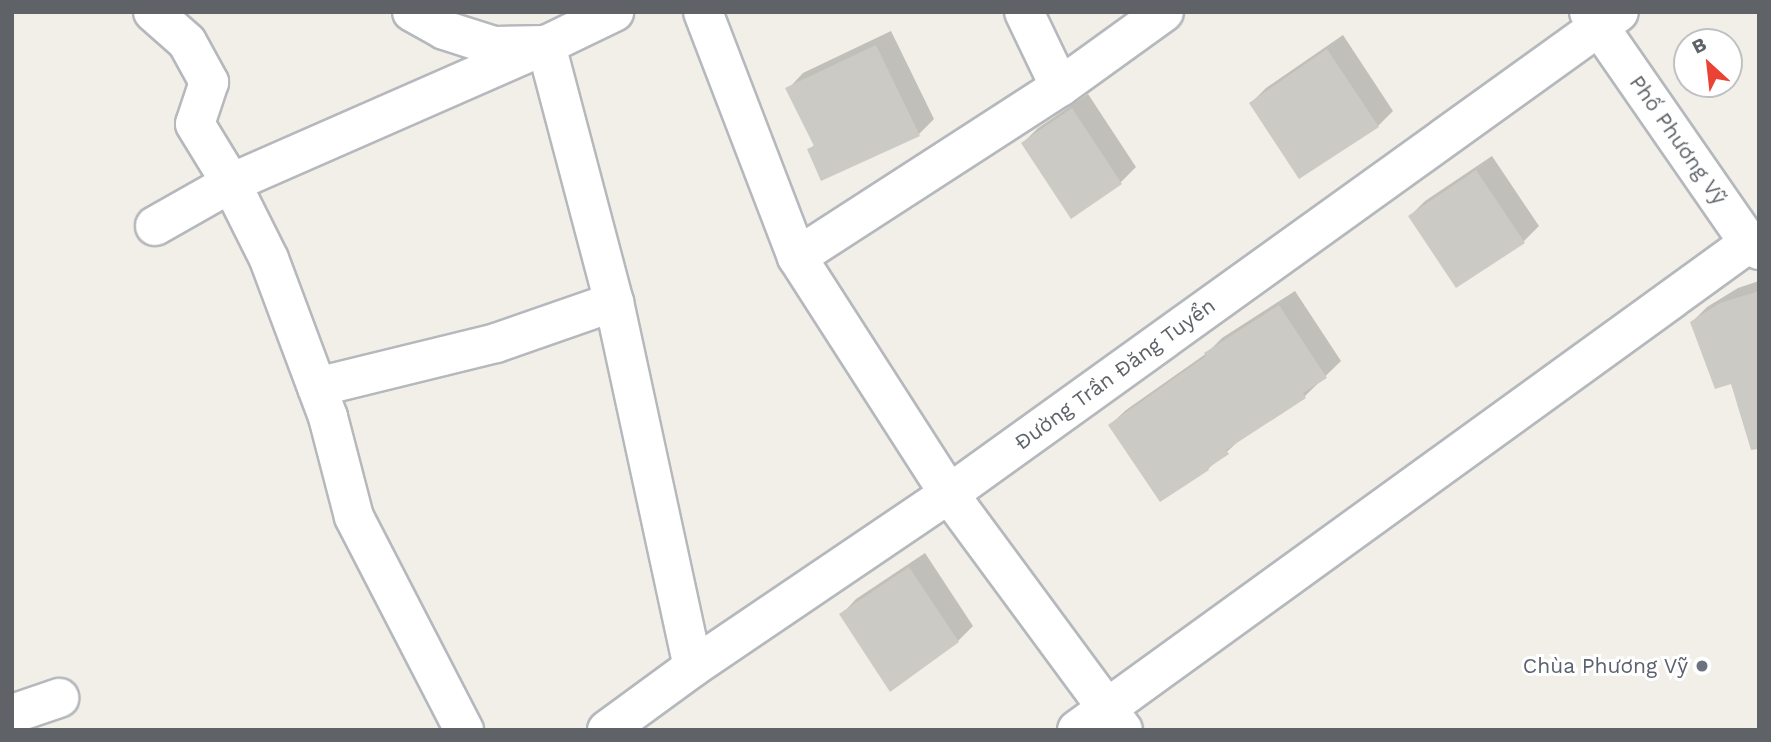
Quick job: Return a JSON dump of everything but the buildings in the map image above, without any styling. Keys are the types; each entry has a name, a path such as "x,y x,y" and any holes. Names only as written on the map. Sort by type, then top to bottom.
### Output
{"street":[{"path":"153,12 187,42 209,82 195,124 231,183 268,259 328,417 354,517 464,730"},
{"path":"412,12 444,30 494,46 546,45"},
{"path":"155,226 231,183 546,45 614,12"},
{"path":"703,12 797,257 949,494 1102,723 1754,246"},
{"path":"1024,12 1060,87"},
{"path":"797,257 1060,87 1164,12"},
{"name":"Phố Phương Vỹ","path":"1603,17 1754,246"},
{"name":"Đường Trần Đăng Tuyển","path":"607,730 693,667 949,494 1603,17"},
{"path":"546,45 614,302 693,667"},
{"path":"317,387 496,343 614,302"},
{"path":"12,714 59,698"}],"place":[{"name":"Chùa Phương Vỹ","path":"1702,666"}]}
